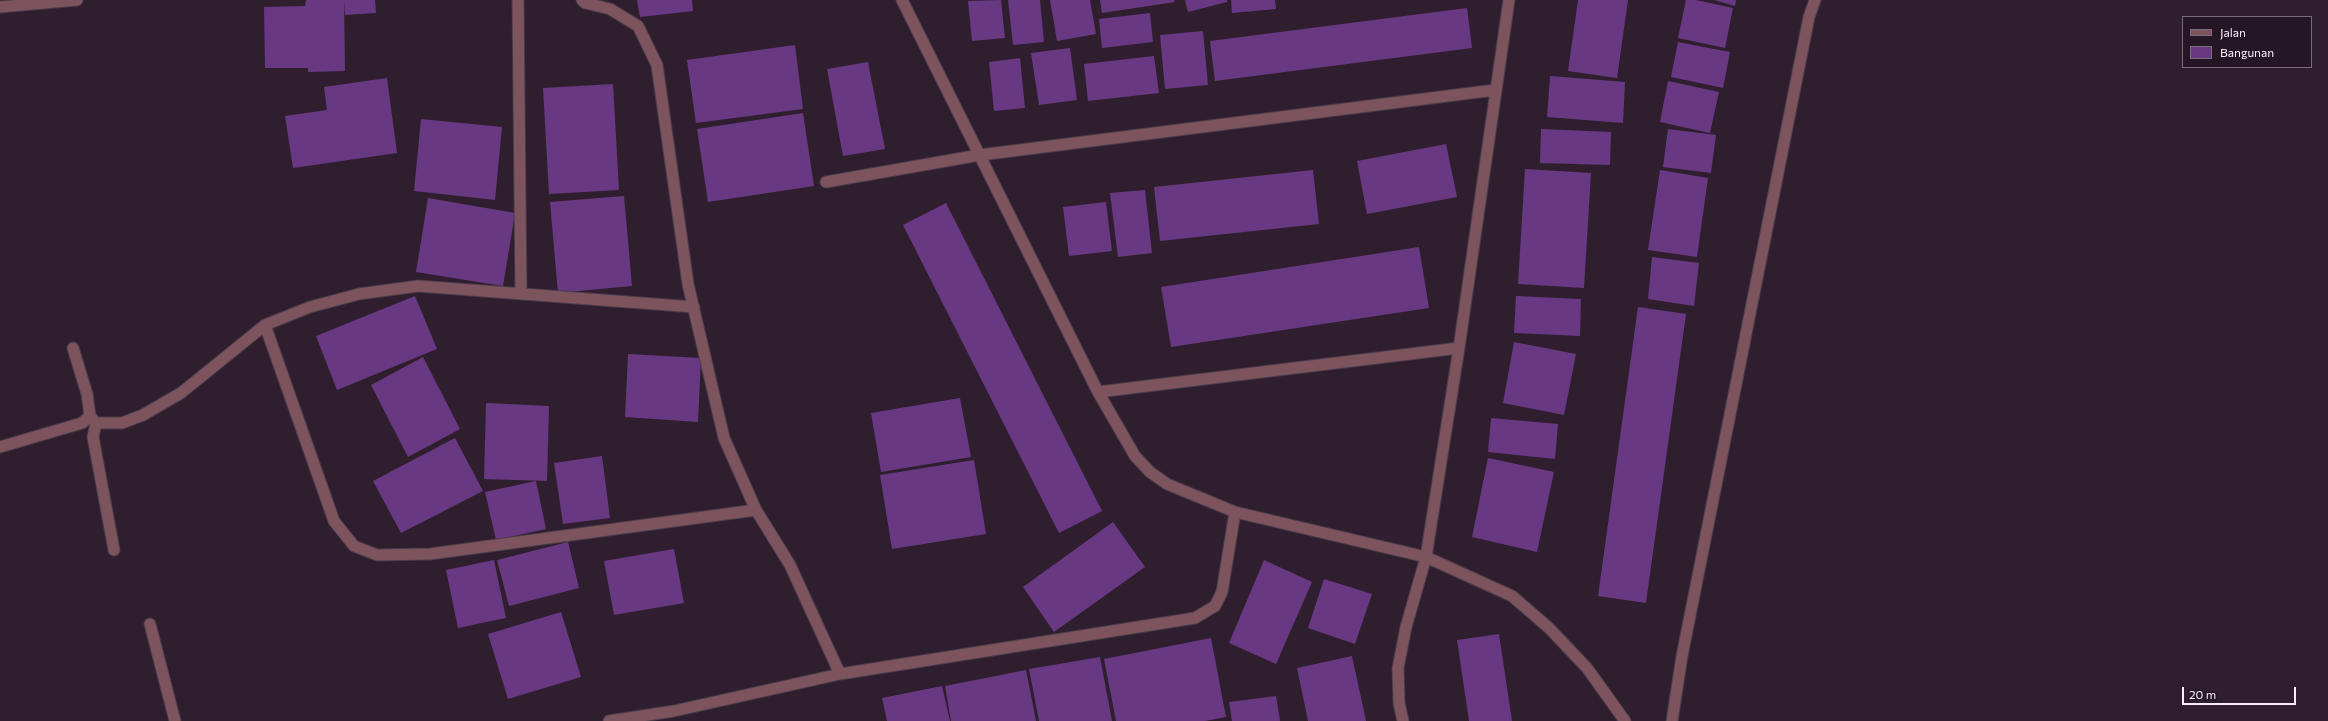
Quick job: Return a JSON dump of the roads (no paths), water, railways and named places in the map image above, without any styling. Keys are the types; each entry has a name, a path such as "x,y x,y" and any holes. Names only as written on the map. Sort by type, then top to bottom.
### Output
{"street":[{"path":"0,7 77,0"},
{"path":"518,0 521,294"},
{"path":"582,0 586,4 610,9 638,26 657,65 688,284 724,438 756,510 790,565 840,674"},
{"path":"902,0 1098,392 1135,456 1150,472 1167,484 1235,512 1426,557 1512,596 1549,628 1587,668 1625,721"},
{"path":"1404,721 1399,703 1398,668 1406,627 1426,557 1459,348 1509,0"},
{"path":"1672,721 1683,648 1809,17 1815,0"},
{"path":"826,182 980,155 1495,90"},
{"path":"0,447 93,420 122,423 143,416 180,393 265,325 310,307 358,294 418,286 694,308"},
{"path":"265,325 334,521 354,546 377,555 430,554 756,510"},
{"path":"73,348 93,420 93,437 114,550"},
{"path":"1098,392 1459,348"},
{"path":"609,721 675,716 840,674 1194,618 1215,606 1222,592 1235,512"},
{"path":"150,624 175,721"}]}
